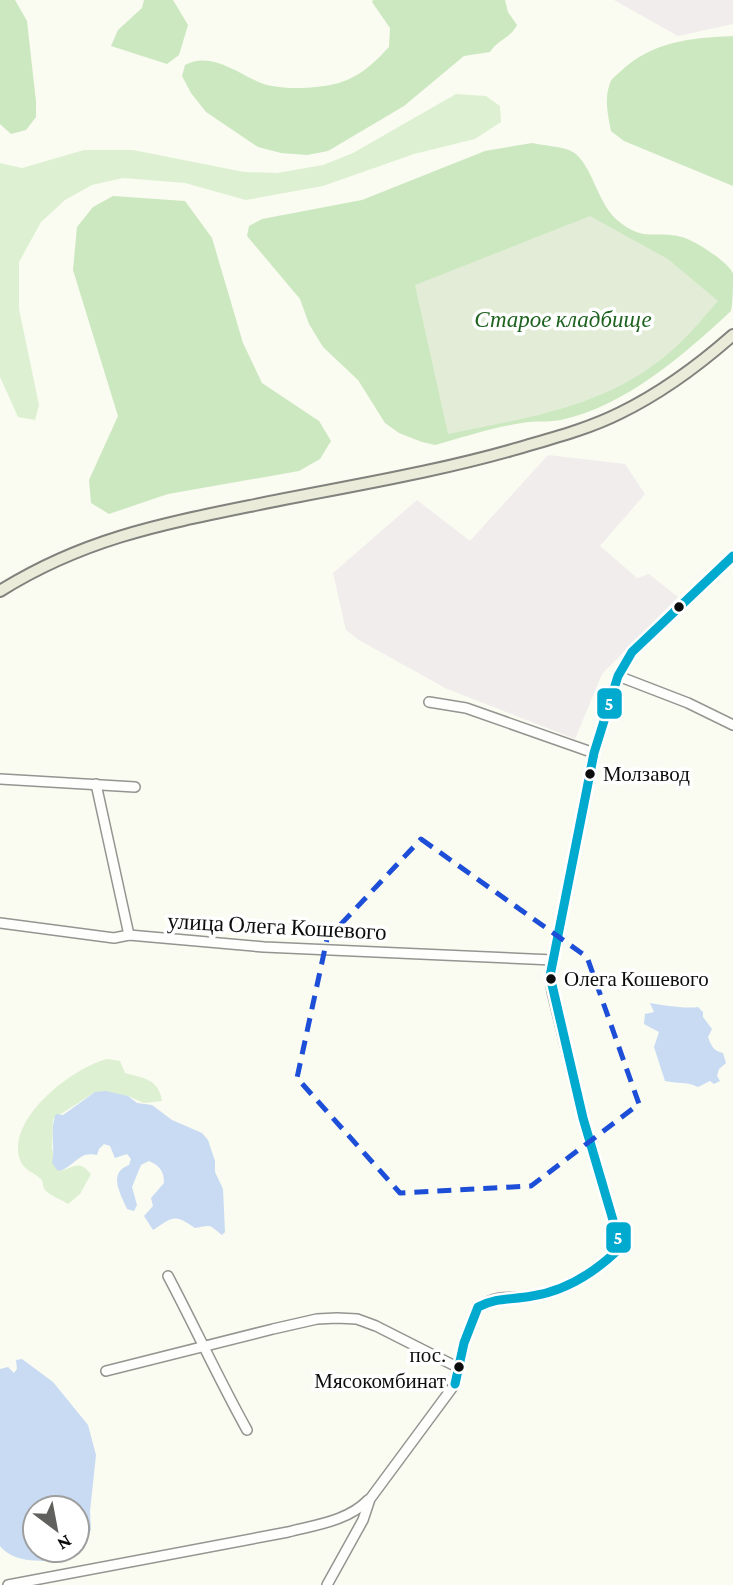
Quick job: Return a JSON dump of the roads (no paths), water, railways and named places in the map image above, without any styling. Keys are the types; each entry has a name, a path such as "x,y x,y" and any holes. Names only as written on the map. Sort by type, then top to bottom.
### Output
{"main road":[{"path":"0,591 65,556 110,538 169,523 482,458 572,432 620,413 663,388 704,360 733,335"}],"street":[{"path":"8,1585 288,1532 358,1511 370,1499 455,1384 464,1343 478,1307 503,1296 532,1297 547,1294 596,1268 619,1249 620,1244 583,1118 550,976 593,753 618,676 632,652 733,556"},
{"path":"618,676 688,703 733,725"},
{"path":"429,702 466,708 593,753"},
{"path":"0,779 135,787"},
{"path":"96,784 129,935"},
{"name":"улица Олега Кошевого","path":"0,923 114,938 129,935 264,947 553,960"},
{"path":"168,1276 247,1430"},
{"path":"106,1371 317,1319 357,1319 458,1368"},
{"path":"327,1585 363,1520 370,1499"}],"water":[{"path":"650,1003 698,1007 703,1012 703,1017 712,1029 708,1037 710,1043 723,1053 726,1063 719,1069 717,1076 720,1081 714,1084 710,1081 698,1087 665,1081 654,1047 659,1032 644,1024 645,1014 654,1012"},
{"path":"106,1091 128,1096 137,1103 152,1105 172,1120 202,1133 208,1140 215,1161 215,1172 223,1189 225,1232 222,1235 210,1226 195,1228 174,1218 153,1230 144,1216 153,1206 151,1198 164,1183 164,1179 161,1169 149,1161 141,1165 132,1187 137,1205 134,1211 127,1209 117,1178 122,1169 129,1165 131,1159 127,1154 115,1158 110,1146 104,1144 97,1155 85,1155 58,1171 52,1163 56,1114 63,1115 95,1092"},
{"path":"22,1359 53,1382 88,1425 96,1455 91,1502 91,1494 21,1494 21,1559 0,1546 0,1369 8,1367 14,1373 17,1369 16,1360"}],"place":[{"name":"Молзавод","path":"590,774"},
{"name":"Олега Кошевого","path":"551,979"},
{"name":"пос. Мясокомбинат","path":"459,1367"}],"park label":[{"name":"Старое кладбище","path":"563,319"}]}
